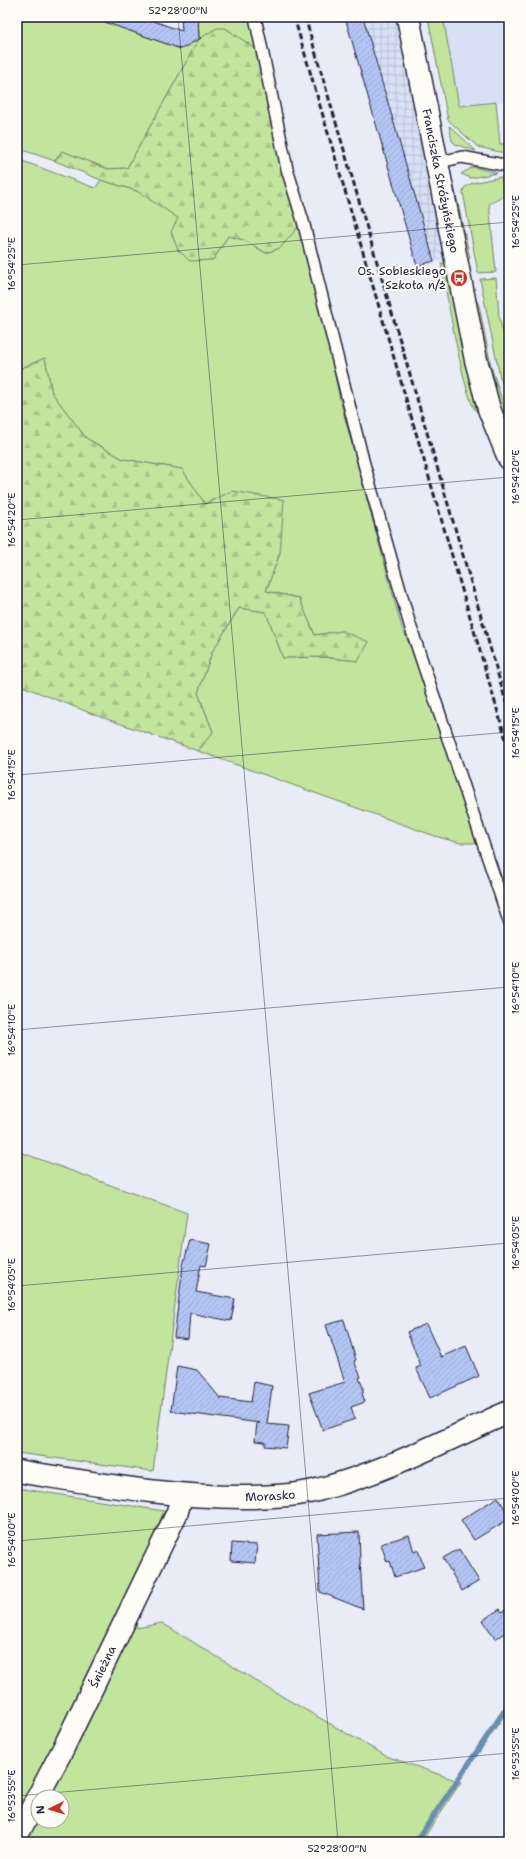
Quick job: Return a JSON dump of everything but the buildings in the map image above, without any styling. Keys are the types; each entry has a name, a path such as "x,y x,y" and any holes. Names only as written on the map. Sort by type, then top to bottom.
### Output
{"street":[{"name":"Franciszka Stróżyńskiego","path":"408,17 481,383 496,429 509,458"},
{"name":"Morasko","path":"17,1471 182,1495 220,1497 295,1494 321,1490 368,1474 509,1412"},
{"name":"Śnieżna","path":"17,1836 67,1742 178,1512 182,1495"}],"lane":[{"path":"256,17 287,169 303,221 364,464 410,625 509,921"},
{"path":"436,163 462,158 509,166"}],"shaded area":[{"path":"345,17 398,17 446,258 417,266"},
{"path":"443,17 509,17 509,101 459,106"}],"green space":[{"path":"17,17 91,17 181,49 199,39 127,168 108,169 62,151 55,161 17,148"},
{"path":"198,17 256,17 262,53 225,28 199,39"},
{"path":"428,17 443,17 459,106 496,102 500,144 509,144 509,154 478,147 448,120"},
{"path":"217,28 225,28 262,53 303,221 280,248 266,253 244,240 228,236 213,260 190,261 178,250 171,232 178,218 137,191 101,180 55,161 62,151 108,169 127,168 199,39"},
{"path":"449,126 476,151 457,145 452,141"},
{"path":"17,159 95,188 101,180 137,191 155,201 178,218 213,260 228,236 244,240 266,253 280,248 303,221 340,400 402,628 418,663 477,843 460,843 435,836 198,751 213,732 198,693 212,652 239,608 266,612 283,658 323,657 358,661 342,631 315,635 299,598 266,591 280,553 232,491 204,504 182,469 123,459 86,438 52,393 45,358 17,370"},
{"path":"473,167 497,173 471,178 461,174"},
{"path":"501,177 505,196 489,204 496,272 478,273 463,192 464,188 472,183"},
{"path":"454,186 470,258 468,260 453,192"},
{"path":"441,263 447,263 477,412 472,404 461,367"},
{"path":"496,278 499,316 509,356 509,405 500,377 480,279"},
{"path":"475,298 479,305 491,366 509,422 509,435 490,377"},
{"path":"45,358 52,393 86,438 123,459 182,469 205,504 232,491 284,500 280,553 266,591 299,598 315,635 342,631 369,642 358,661 323,657 283,658 266,612 239,608 212,652 198,693 213,732 198,751 90,713 17,684 17,370"},
{"path":"17,1151 187,1213 153,1471 17,1453"},
{"path":"17,1488 164,1511 129,1593 137,1628 162,1623 271,1690 386,1756 461,1782 421,1842 17,1842"}],"waterway":[{"path":"416,1842 509,1704"}],"railway":[{"path":"294,17 509,750"},
{"path":"305,17 509,712"}],"place":[{"name":"Os. Sobieskiego Szkoła n/ż","path":"459,278"}]}
